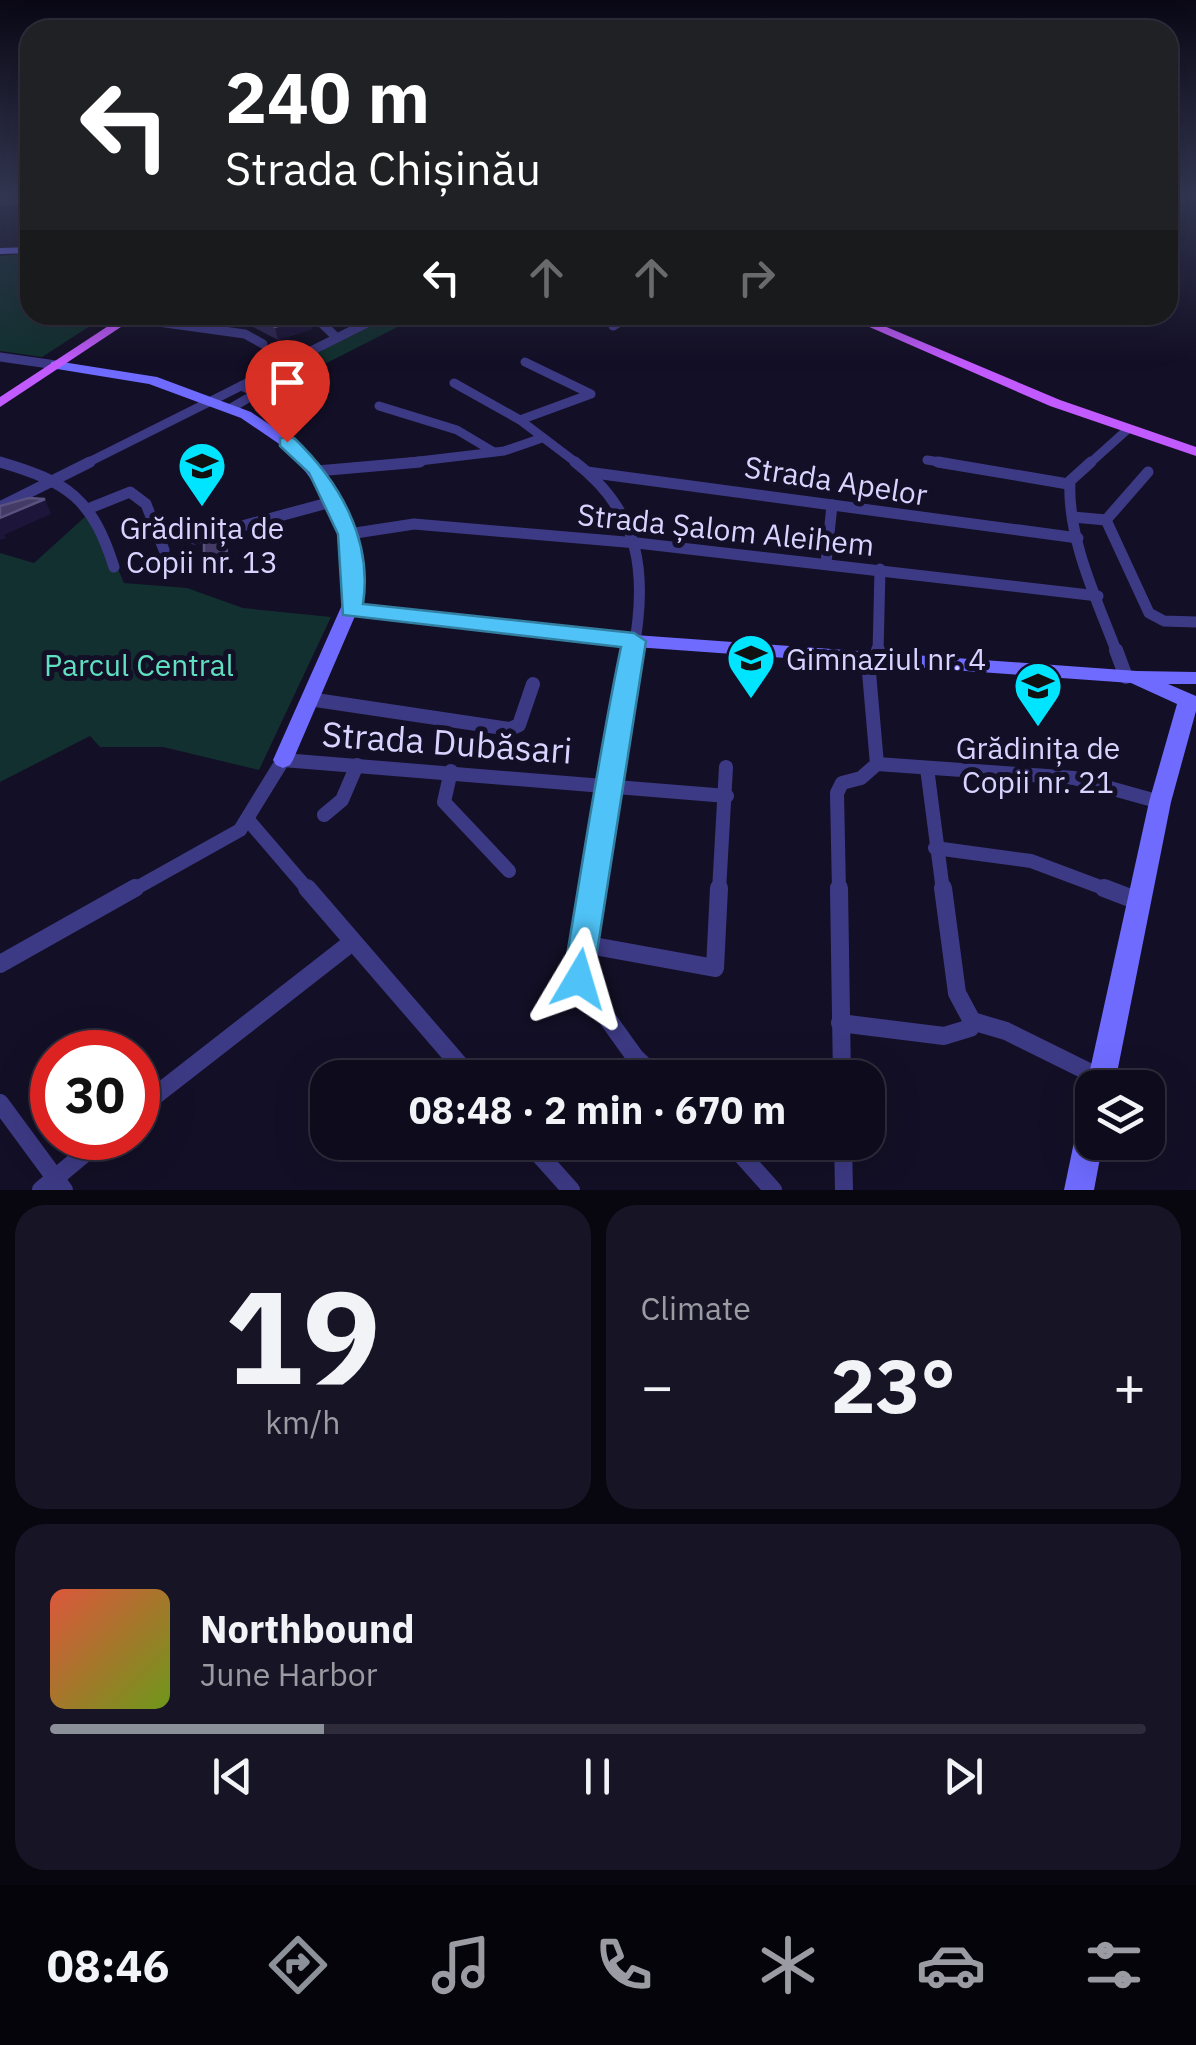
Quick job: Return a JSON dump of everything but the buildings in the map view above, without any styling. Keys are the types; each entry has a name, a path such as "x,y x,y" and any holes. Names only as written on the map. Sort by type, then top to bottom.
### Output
{"main road":[{"path":"0,403 117,325"},
{"path":"871,325 973,370 1196,452"}],"street":[{"path":"188,325 246,334 263,344"},
{"path":"323,325 337,338"},
{"path":"223,405 242,386 364,325"},
{"path":"0,357 152,380 223,405 276,433 317,471 336,500 349,534 355,584 351,610 283,760 249,821 225,840 0,964"},
{"path":"520,420 591,394 525,362"},
{"path":"454,384 520,420 586,472 611,495 637,543 640,579 634,641 606,784 603,836 584,944 581,986 642,1060"},
{"path":"0,507 257,393 242,386"},
{"path":"378,406 457,430 494,452"},
{"path":"1068,484 1128,429"},
{"path":"317,471 494,452 533,445 542,438"},
{"path":"927,460 1068,484"},
{"path":"0,462 59,479 100,523 114,566"},
{"name":"Strada Apelor","path":"586,472 684,482 1078,538"},
{"path":"1106,520 1148,472"},
{"path":"1068,484 1078,538 1130,677"},
{"path":"90,508 130,492 146,504 164,550"},
{"path":"194,539 336,500"},
{"path":"826,563 832,505"},
{"path":"1073,517 1106,520"},
{"path":"1106,520 1150,613 1164,621 1196,622"},
{"name":"Strada Șalom Aleihem","path":"349,534 414,524 637,543 1098,596"},
{"path":"841,1060 838,792 842,783 866,775 877,764 873,661 880,569"},
{"path":"351,610 634,641 1130,677 1193,694 1160,802 1104,1070"},
{"path":"309,699 510,729 519,726 534,684"},
{"name":"Strada Dubăsari","path":"283,760 727,796"},
{"path":"877,764 1074,778 1160,802"},
{"path":"324,815 342,800 358,765"},
{"path":"584,944 715,968 726,767"},
{"path":"927,768 956,993 972,1020 1075,1070"},
{"path":"450,771 444,802 509,871"},
{"path":"249,821 455,1060"},
{"path":"935,848 1032,861 1138,901"},
{"path":"160,1092 351,943"},
{"path":"840,1023 953,1036 964,1033 972,1020"},
{"path":"0,1103 53,1186 80,1160"},
{"path":"544,1160 570,1190"},
{"path":"746,1160 773,1190"},
{"path":"843,1160 844,1190"},
{"path":"1078,1190 1084,1160"}],"green space":[{"path":"20,254 20,325 92,325 42,357 0,351 0,256"},
{"path":"353,325 401,325 260,397 231,386"},
{"name":"Parcul Central","path":"87,515 97,520 124,583 187,588 243,608 331,617 259,770 163,747 100,747 90,736 0,782 0,553 34,563"}],"place":[{"name":"Grădinița de Copii nr. 13","path":"202,508"},
{"name":"Gimnaziul nr. 4","path":"751,700"},
{"name":"Grădinița de Copii nr. 21","path":"1038,728"}],"route":[{"path":"287,442 317,471 336,500 349,534 355,584 351,610 634,641 606,784 603,836 594,868 579,979"}]}
